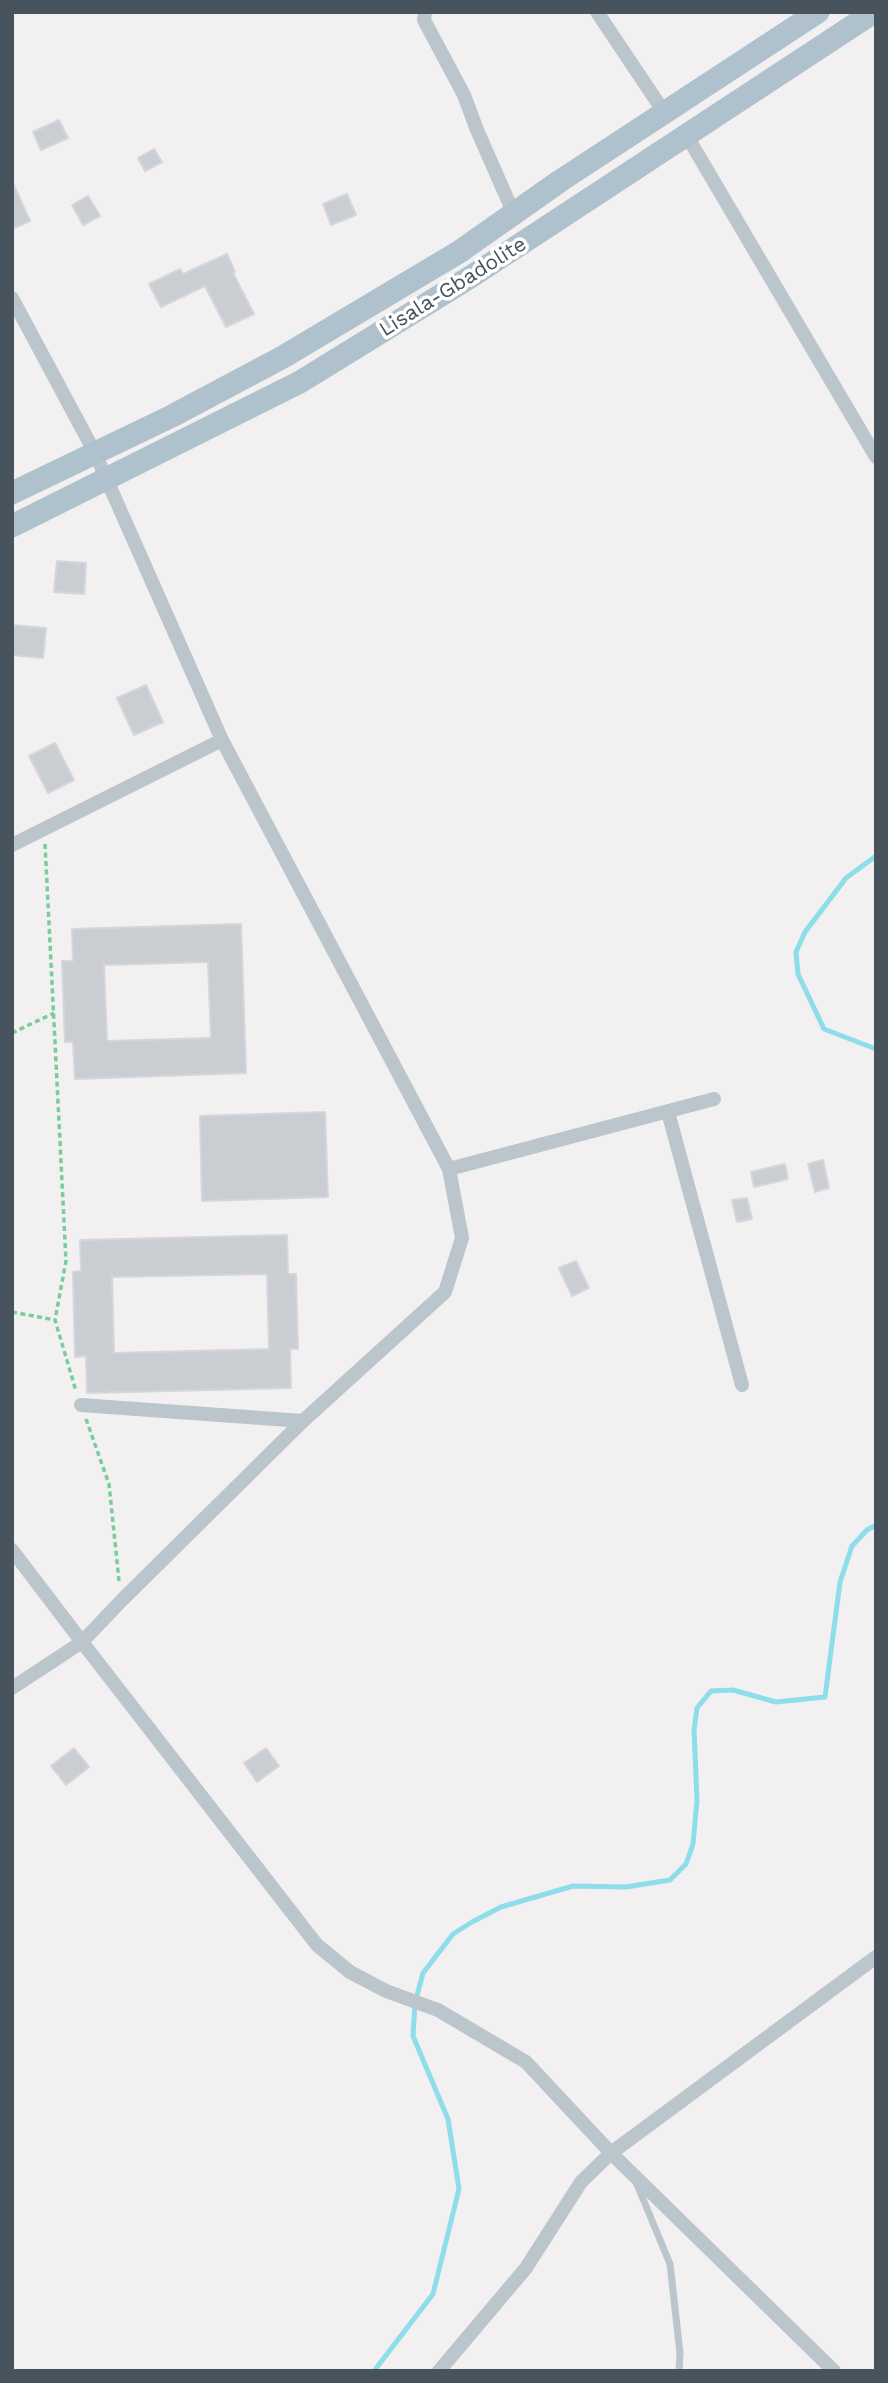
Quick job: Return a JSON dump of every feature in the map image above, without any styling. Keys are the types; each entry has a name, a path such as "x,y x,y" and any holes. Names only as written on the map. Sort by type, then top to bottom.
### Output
{"main road":[{"name":"Lisala-Gbadolite","path":"12,493 172,416 283,357 459,253 612,146 818,12"},
{"name":"Lisala-Gbadolite","path":"12,526 300,382 472,276 874,12"},
{"path":"612,146 632,172"}],"street":[{"path":"425,12 424,20 464,95 514,214"},
{"path":"597,12 664,112"},
{"path":"687,136 876,457"},
{"path":"12,298 95,453 222,740 449,1169 462,1238 444,1292 303,1421 82,1642 12,1688"},
{"path":"12,845 222,740"},
{"path":"449,1169 714,1099"},
{"path":"668,1112 742,1385"},
{"path":"81,1405 303,1421"},
{"path":"12,1550 317,1945 350,1972 386,1991 438,2010 526,2062 611,2152 834,2371"},
{"path":"439,2371 526,2268 581,2182 611,2152 876,1957"}],"lane":[{"path":"631,2171 670,2264 680,2353 679,2371"}],"path":[{"path":"44,829 66,1261 55,1321 109,1484 121,1601"},
{"path":"12,1033 54,1013"},
{"path":"12,1311 55,1321"}],"building":[{"path":"59,120 68,138 41,150 33,132"},
{"path":"154,149 162,162 145,171 138,158"},
{"path":"12,181 30,221 12,229"},
{"path":"347,194 356,215 331,225 323,204"},
{"path":"88,196 100,216 83,225 72,205"},
{"path":"227,254 235,272 233,273 254,314 226,327 205,286 161,307 149,284 180,269 183,274"},
{"path":"57,561 86,563 84,594 54,592"},
{"path":"12,625 46,628 43,658 12,655"},
{"path":"146,685 163,722 134,735 117,698"},
{"path":"55,743 74,780 48,793 29,756"},
{"path":"241,924 246,1073 75,1079 73,1042 65,1042 62,961 73,961 72,929","holes":["208,962 211,1038 107,1041 104,965"]},
{"path":"325,1112 328,1197 202,1201 200,1116"},
{"path":"823,1160 829,1188 815,1192 808,1164"},
{"path":"785,1164 788,1179 754,1187 751,1172"},
{"path":"747,1198 752,1219 737,1222 732,1200"},
{"path":"287,1235 288,1274 296,1274 298,1349 290,1349 291,1388 87,1393 86,1356 75,1357 73,1272 81,1271 80,1240","holes":["267,1274 269,1349 114,1353 112,1277"]},
{"path":"576,1261 589,1288 572,1296 559,1268"},
{"path":"74,1748 89,1767 66,1785 51,1766"},
{"path":"266,1748 279,1766 257,1782 244,1763"}],"waterway":[{"path":"876,856 846,878 805,932 796,952 798,974 824,1029 876,1049"},
{"path":"374,2371 433,2294 459,2189 448,2119 413,2036 415,2003 423,1973 453,1934 501,1907 573,1886 626,1887 670,1880 686,1864 693,1844 697,1800 694,1730 697,1708 711,1691 733,1690 776,1702 825,1697 840,1582 852,1546 867,1530 876,1525"}]}
